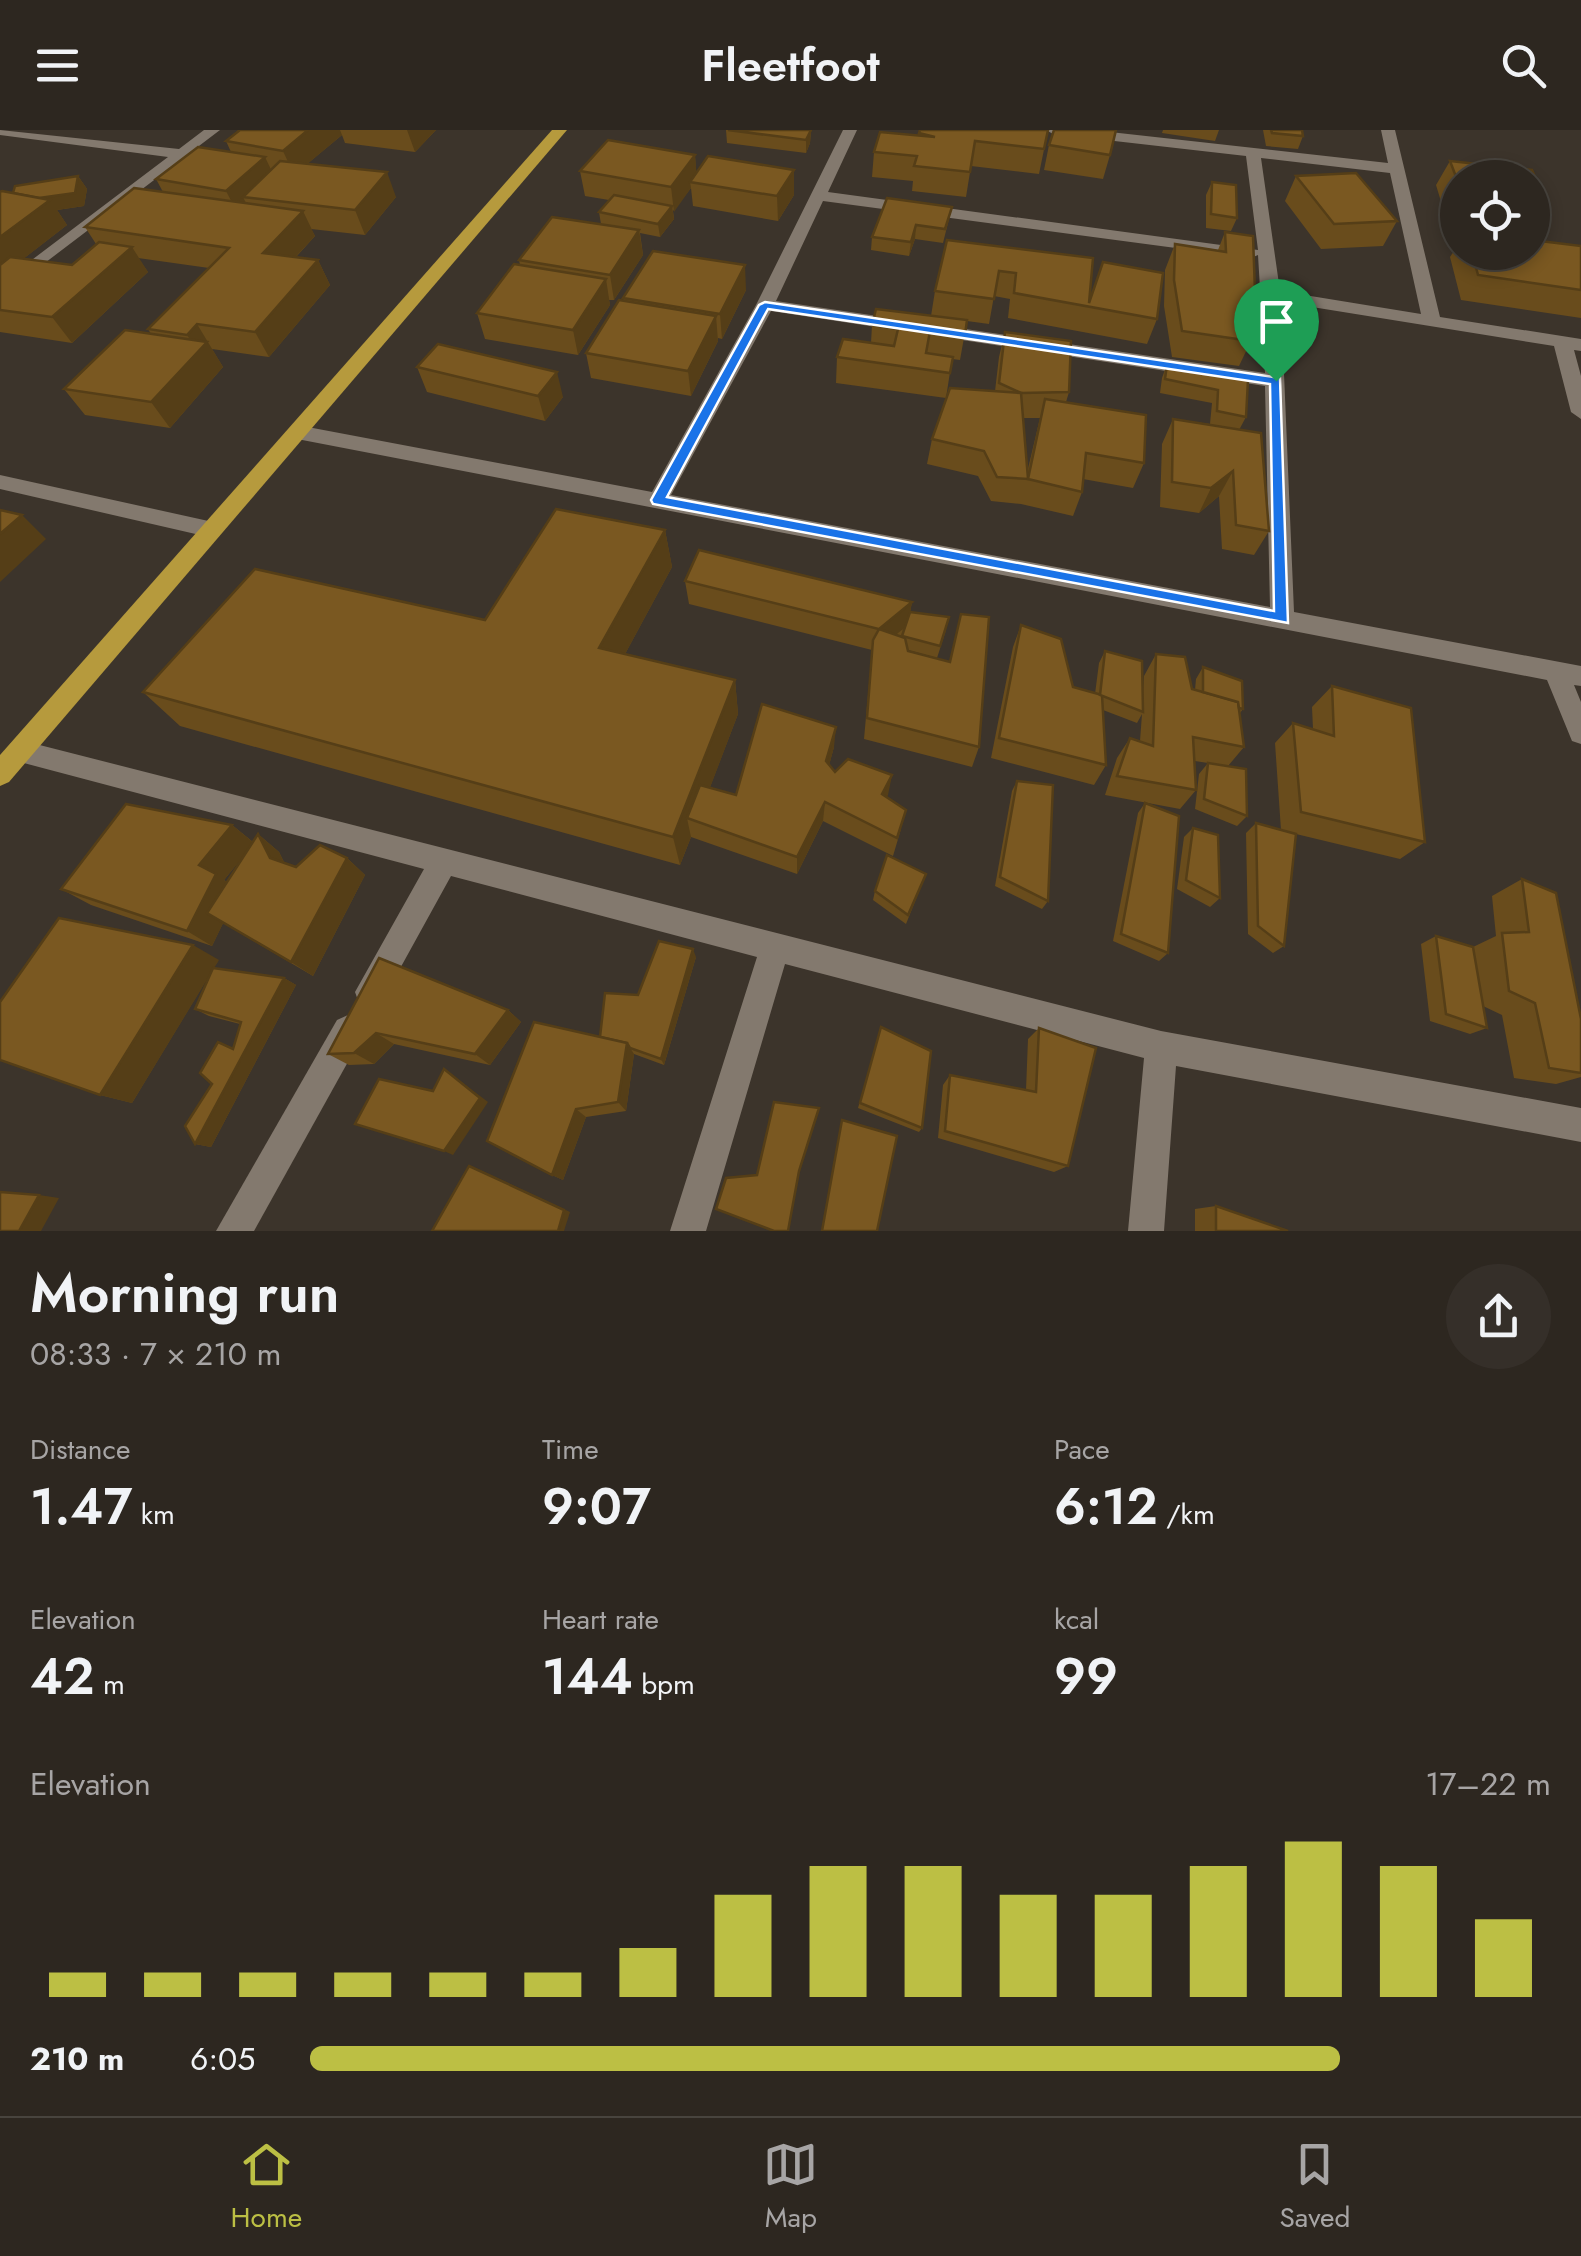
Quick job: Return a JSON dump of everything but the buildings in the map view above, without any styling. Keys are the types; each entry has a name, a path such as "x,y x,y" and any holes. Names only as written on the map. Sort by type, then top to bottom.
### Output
{"main road":[{"path":"10,762 560,130"}],"street":[{"path":"0,292 213,130"},
{"path":"658,500 765,305 850,130"},
{"path":"1053,130 1397,169"},
{"path":"1388,130 1432,320"},
{"path":"0,131 184,154"},
{"path":"1253,154 1272,296 1282,619"},
{"path":"819,196 1267,255"},
{"path":"1272,296 1571,343 1581,412"},
{"path":"765,305 1276,381"},
{"path":"297,432 1568,674 1581,732"},
{"path":"0,482 213,530"},
{"path":"10,762 443,862 1161,1047 1581,1125"},
{"path":"234,1231 443,862"},
{"path":"688,1231 776,947"},
{"path":"1146,1231 1161,1047"}],"route":[{"path":"765,305 1276,381 1282,619 658,500 765,305"}]}
